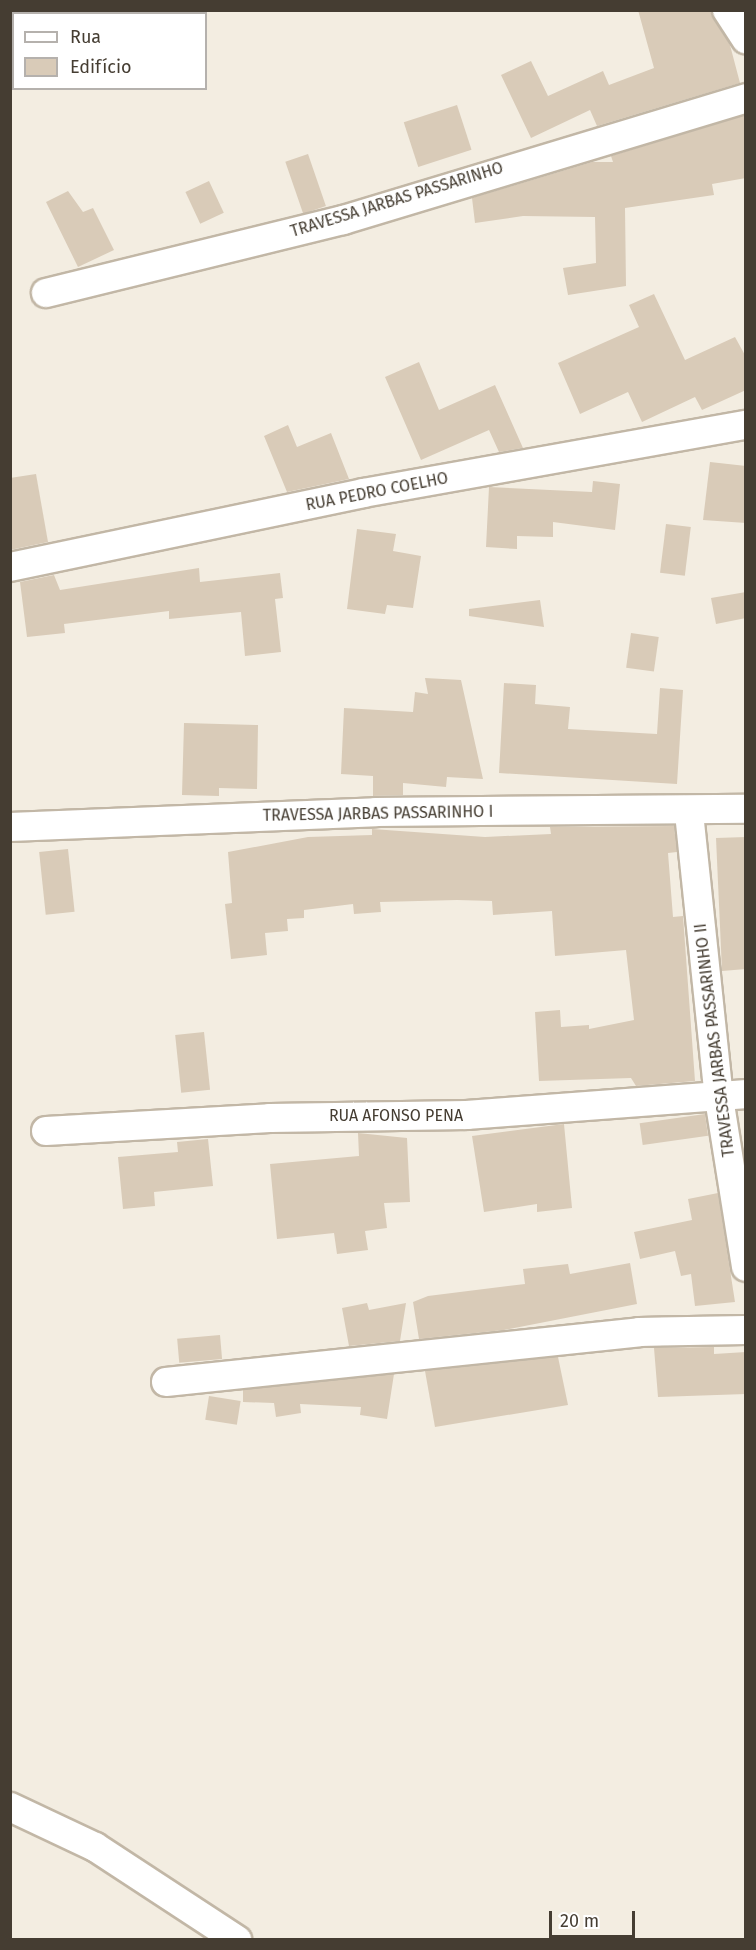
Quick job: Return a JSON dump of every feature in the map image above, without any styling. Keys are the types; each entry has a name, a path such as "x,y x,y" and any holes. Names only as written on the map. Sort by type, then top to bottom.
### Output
{"street":[{"path":"727,10 746,39"},
{"name":"TRAVESSA JARBAS PASSARINHO","path":"45,293 343,220 746,98"},
{"name":"RUA PEDRO COELHO","path":"10,567 363,493 746,425"},
{"name":"TRAVESSA JARBAS PASSARINHO I","path":"10,827 376,812 689,813 746,809"},
{"name":"TRAVESSA JARBAS PASSARINHO II","path":"689,813 732,1096 746,1267"},
{"name":"RUA AFONSO PENA","path":"46,1131 270,1118 467,1115 732,1096"},
{"path":"166,1382 639,1332 746,1330"},
{"path":"10,1808 95,1847 237,1940"}],"building":[{"path":"638,10 711,10 730,45 740,83 597,126 590,110 531,138 501,75 531,61 548,96 603,71 609,85 654,68"},
{"path":"457,105 472,150 418,167 404,122"},
{"path":"746,115 746,178 712,184 714,195 625,208 626,286 568,295 563,268 596,263 595,217 523,216 475,223 472,198 592,162 613,162 611,156"},
{"path":"308,154 326,206 303,214 285,162"},
{"path":"209,181 224,213 200,224 185,192"},
{"path":"68,191 83,212 93,208 114,250 78,267 46,202"},
{"path":"654,294 685,360 735,337 746,357 746,390 702,410 695,397 642,422 628,392 580,414 558,363 639,327 629,305"},
{"path":"419,362 439,410 495,385 523,448 499,452 489,430 421,460 385,377"},
{"path":"288,425 297,447 331,433 349,479 287,492 264,436"},
{"path":"710,462 746,466 746,523 703,520"},
{"path":"36,474 48,542 10,550 10,478"},
{"path":"593,481 620,484 615,530 553,522 553,537 517,536 517,549 486,547 489,487 592,492"},
{"path":"666,524 691,527 685,576 660,573"},
{"path":"357,529 396,534 393,551 421,556 413,608 387,605 385,614 347,609"},
{"path":"199,568 200,582 280,573 283,598 275,599 281,652 245,656 241,612 169,619 169,611 64,624 65,633 27,637 20,582 54,575 60,590"},
{"path":"746,592 746,618 716,624 711,598"},
{"path":"540,600 544,627 469,616 469,609"},
{"path":"631,633 659,637 654,672 626,668"},
{"path":"425,678 461,680 483,779 447,777 446,787 403,783 403,795 373,796 373,776 341,774 344,708 413,712 415,692 428,694"},
{"path":"504,683 536,685 535,704 570,707 568,729 657,734 660,688 683,690 677,784 499,773"},
{"path":"184,723 258,725 257,789 219,788 219,796 182,795"},
{"path":"674,826 677,852 668,853 673,917 683,916 695,1081 636,1086 631,1078 539,1081 535,1012 560,1010 561,1027 589,1025 589,1029 634,1020 626,950 555,956 552,911 493,915 492,901 457,900 380,902 381,912 354,914 353,904 304,910 304,918 287,919 288,931 265,933 267,955 231,959 225,904 232,903 228,852 308,837 372,835 372,829 485,837 551,834 550,827"},
{"path":"746,837 746,969 722,971 716,838"},
{"path":"68,849 75,912 46,915 39,852"},
{"path":"204,1032 210,1090 181,1093 175,1035"},
{"path":"705,1114 708,1136 643,1145 640,1123"},
{"path":"564,1124 572,1208 537,1212 537,1204 484,1212 472,1136"},
{"path":"358,1133 407,1138 410,1202 384,1203 387,1228 365,1231 368,1250 337,1254 334,1233 277,1239 270,1164 359,1156"},
{"path":"208,1139 213,1186 154,1192 155,1206 123,1209 118,1157 178,1152 177,1142"},
{"path":"718,1193 735,1302 695,1306 691,1274 681,1276 675,1251 640,1259 634,1232 692,1220 688,1199"},
{"path":"630,1263 637,1304 504,1330 419,1339 413,1302 428,1296 525,1284 523,1269 568,1264 570,1274"},
{"path":"367,1303 369,1310 406,1303 400,1341 349,1346 342,1308"},
{"path":"220,1335 222,1359 179,1363 177,1339"},
{"path":"714,1347 714,1354 746,1352 746,1394 658,1397 654,1348"},
{"path":"558,1357 568,1405 435,1427 425,1371"},
{"path":"394,1374 387,1419 360,1415 361,1407 300,1404 301,1413 276,1417 274,1403 243,1402 243,1390"},
{"path":"209,1396 241,1401 237,1425 205,1420"}]}
